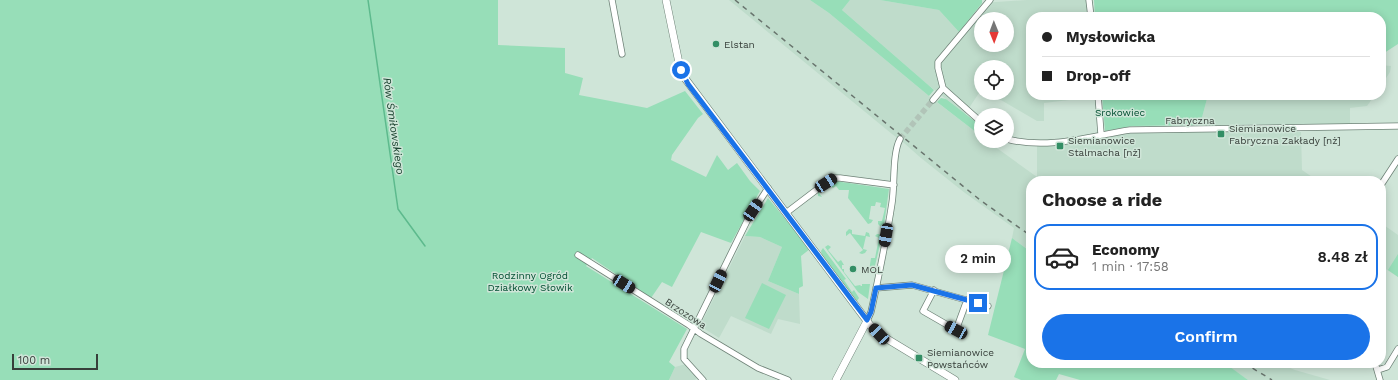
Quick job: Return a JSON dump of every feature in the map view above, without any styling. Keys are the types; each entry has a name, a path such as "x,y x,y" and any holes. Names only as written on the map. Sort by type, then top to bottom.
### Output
{"street":[{"path":"612,0 622,54"},
{"path":"666,0 679,63 684,77 867,320 879,334 956,380"},
{"path":"974,116 943,88 938,62 990,0"},
{"path":"1089,0 1090,12"},
{"path":"933,100 943,88"},
{"path":"1098,100 1101,134"},
{"name":"Fabryczna","path":"1014,140 1026,143 1070,141 1101,134 1130,130 1154,129 1398,126"},
{"path":"836,380 871,312 894,185 897,144 900,139"},
{"path":"1386,177 1398,159"},
{"path":"786,213 832,178 894,185"},
{"path":"703,380 684,359 684,350 753,210 768,188"},
{"name":"Brzozowa","path":"578,255 758,368 788,380"},
{"path":"876,288 912,285 988,306"},
{"path":"934,290 922,312 956,330 967,300"},
{"path":"1386,366 1398,349"},
{"path":"1380,380 1378,370 1382,368"}],"shaded area":[{"path":"729,0 810,0 829,13 929,96 974,131 974,148 997,148 1036,176 1026,176 1026,248 1012,238 1014,228 965,193"},
{"path":"850,0 880,0 939,10 959,32 974,13 974,52 1014,52 1014,12 975,12 982,3 1027,0 1089,0 1090,12 1026,12 1026,100 1070,100 1044,103 1044,121 1037,121 1001,100 1014,100 1014,60 974,60 974,100 965,114 927,84 842,10"},
{"path":"1386,66 1391,66 1390,72 1386,78"},
{"path":"1207,100 1371,100 1367,106 1350,108 1350,124 1200,125"},
{"path":"1146,132 1301,132 1302,170 1311,176 1037,176 1037,140 1068,138 1100,133 1104,138"},
{"path":"1386,227 1398,235 1398,277 1386,269"},
{"path":"745,236 760,237 782,247 768,281 799,294 800,324 778,319 771,334 731,316 719,338 700,326"},
{"path":"686,364 697,378 695,380 669,380 675,367"},
{"path":"1231,368 1290,368 1330,380 1248,380"}],"green space":[{"name":"Rodzinny Ogród Działkowy Słowik","path":"0,0 498,0 498,45 565,48 565,73 583,78 579,95 647,108 685,91 703,114 698,118 672,155 671,160 706,177 717,155 728,170 737,163 750,181 760,191 731,243 701,232 672,287 662,282 651,298 592,258 586,266 687,329 669,362 675,367 669,380 0,380"},
{"path":"810,0 850,0 842,10 934,90 929,96 829,13"},
{"path":"880,0 982,0 982,3 959,32 939,10"},
{"path":"1094,0 1398,0 1398,44 1386,52 1386,12 1095,12"},
{"path":"941,98 946,99 974,121 974,131 937,102"},
{"name":"Srokowiec","path":"1102,100 1207,100 1200,125 1132,126 1105,131"},
{"path":"835,181 889,189 884,225 880,226 878,224 878,221 882,221 885,208 880,207 881,203 876,202 875,206 871,206 869,219 873,220 868,224 848,198 849,190 839,190 836,186 833,188 830,185 819,193 822,197 818,196 818,192"},
{"path":"768,198 810,249 801,256 803,286 799,288 799,294 768,281 782,247 760,237 745,236"},
{"path":"849,229 852,230 852,234 865,236 866,232 869,233 870,237 866,236 863,249 867,250 865,253 859,253 863,250 850,233 846,236 846,232"},
{"path":"877,234 882,236 874,270 873,273 871,273 869,271 871,258 875,258 879,238 875,236"},
{"path":"1012,238 1026,248 1026,368 1232,368 1248,380 1080,380 1059,374 1056,380 1021,380 1014,377 1025,349 988,335"},
{"path":"828,245 831,247 828,250 838,262 841,260 844,265 842,265 842,269 844,269 844,272 855,286 870,284 868,299 858,292 825,247"},
{"path":"823,248 846,279 844,280 852,292 854,290 859,298 857,301 822,255 821,251"},
{"path":"1398,254 1398,277 1388,270"},
{"path":"762,283 786,295 769,329 745,318"}],"waterway":[{"name":"Rów Śmiłowskiego","path":"368,0 398,209 425,246"}],"tunnel":[{"path":"900,139 933,100"}],"railway":[{"path":"735,0 980,200 1026,232"},
{"path":"1252,368 1272,380"}],"place":[{"name":"Elstan","path":"716,44"},
{"name":"Siemianowice Fabryczna Zakłady [nż]","path":"1221,134"},
{"name":"Siemianowice Stalmacha [nż]","path":"1060,146"},
{"name":"MOL","path":"853,269"},
{"name":"Siemianowice Powstańców","path":"919,358"}],"route":[{"path":"681,70 688,84 867,320 871,312 876,288 912,285 978,303"}]}
